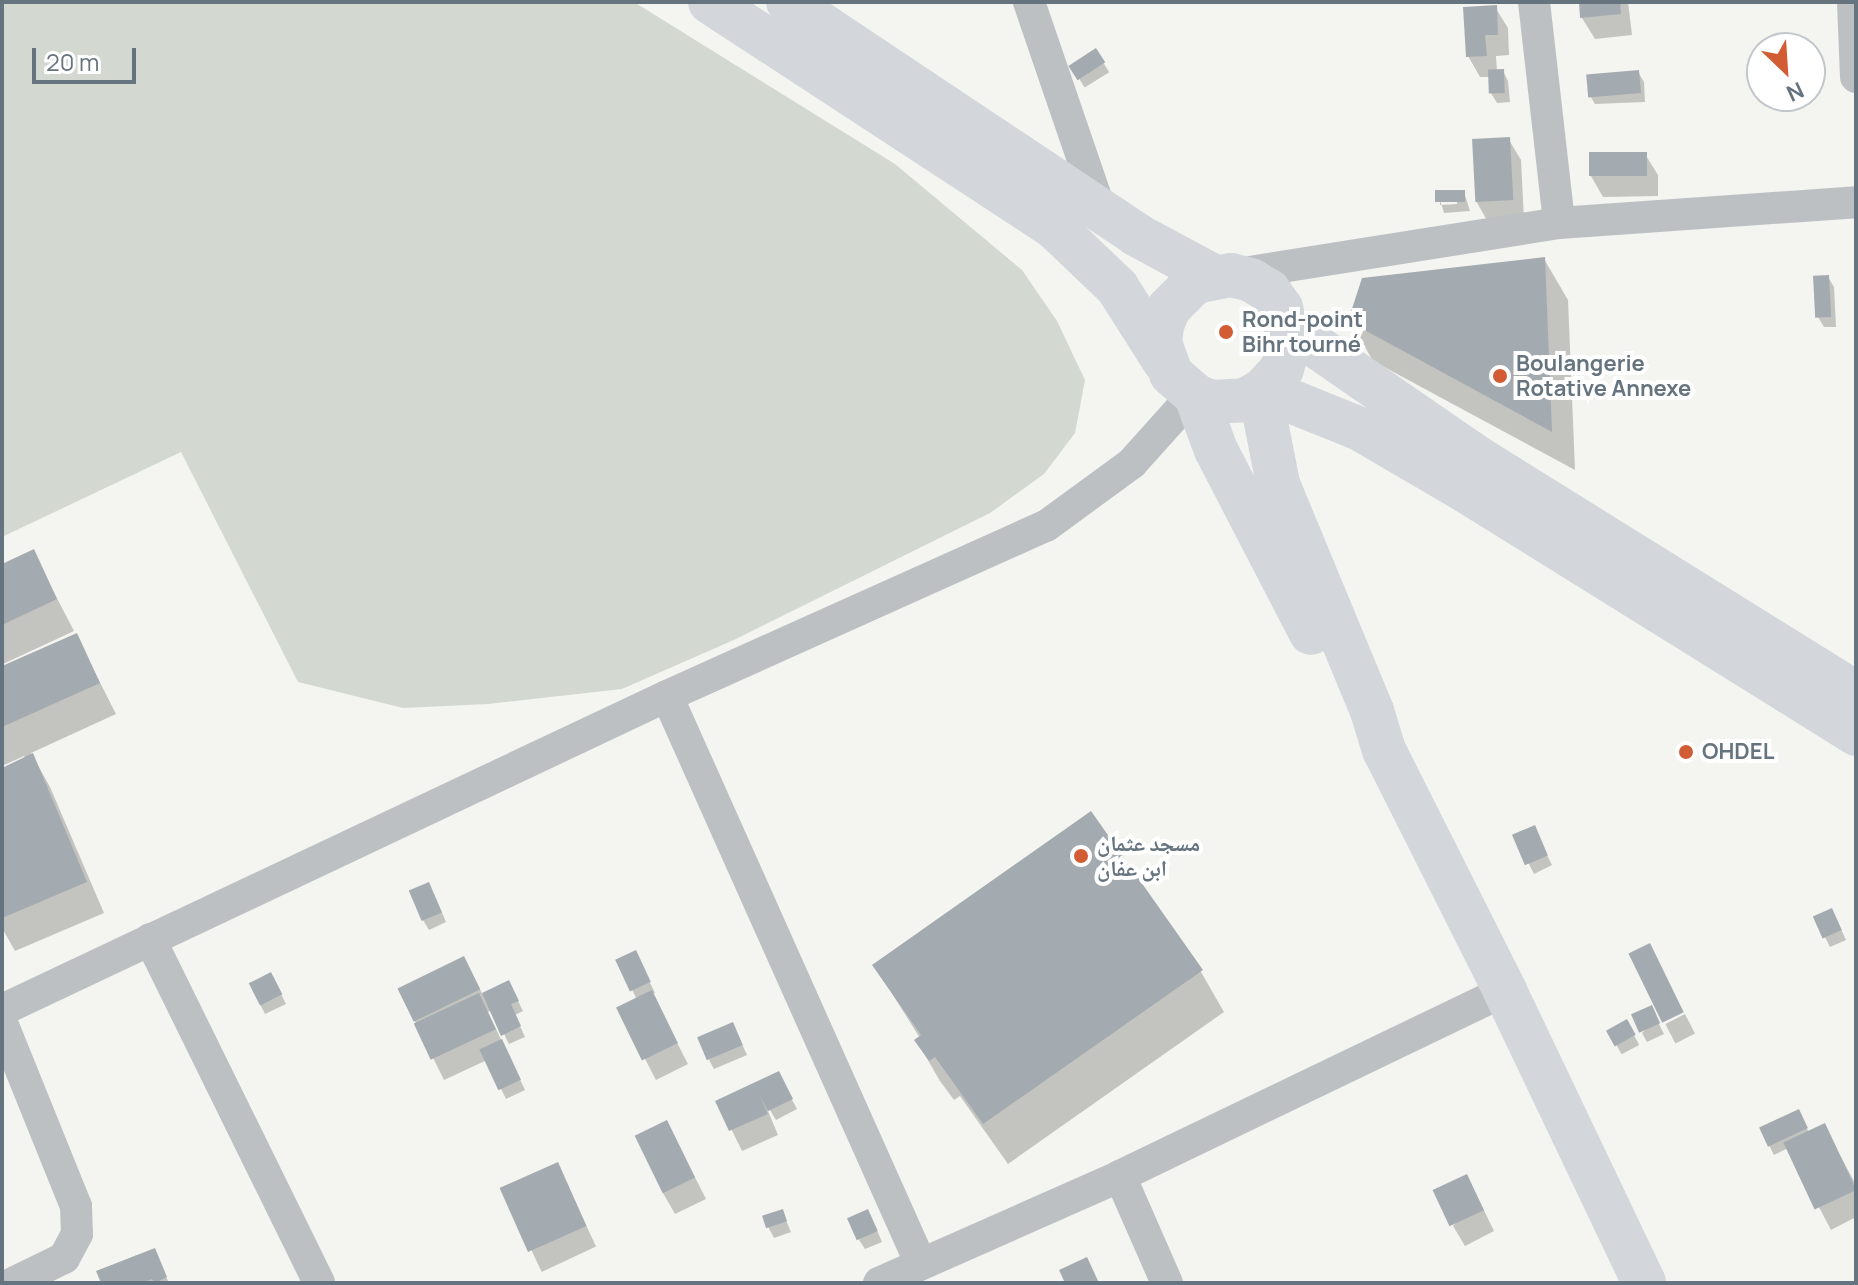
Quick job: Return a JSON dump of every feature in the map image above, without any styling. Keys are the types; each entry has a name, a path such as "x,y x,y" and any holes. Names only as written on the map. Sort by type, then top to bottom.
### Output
{"main road":[{"path":"710,2 1055,228 1117,287 1181,386 1195,396 1229,403 1261,391 1282,369 1287,355 1288,327 1281,308 1269,291 1251,280 1222,275 1137,235 788,2"},
{"path":"1164,361 1161,334 1169,308 1180,293 1222,275"},
{"path":"1288,327 1478,458 1856,693"},
{"path":"1261,391 1360,429 1856,734"},
{"path":"1261,391 1278,484 1372,711 1384,750 1505,991 1644,1283"},
{"path":"1195,396 1216,450 1268,554 1354,711 1384,750"}],"street":[{"path":"1029,2 1099,207"},
{"path":"1534,2 1559,223"},
{"path":"1853,2 1856,77"},
{"path":"1222,275 1559,223 1856,202"},
{"path":"2,1010 667,696 1046,526 1132,463 1195,396"},
{"path":"667,696 920,1262"},
{"path":"150,939 319,1283"},
{"path":"879,1283 920,1262 1120,1176 1505,991"},
{"path":"2,1023 76,1206 77,1234 64,1258 13,1283"},
{"path":"1120,1176 1167,1283"}],"shaded area":[{"path":"2,2 634,2 895,164 1022,270 1057,321 1085,380 1075,433 1044,474 990,513 736,639 622,689 488,704 403,708 298,682 181,452 2,537"}],"building":[{"path":"1579,2 1620,2 1621,14 1580,18"},
{"path":"1497,5 1498,35 1485,35 1487,56 1466,57 1463,7"},
{"path":"1096,48 1105,62 1078,80 1068,66"},
{"path":"1504,69 1505,93 1489,94 1488,70"},
{"path":"1639,70 1641,93 1588,98 1586,75"},
{"path":"1510,137 1513,200 1475,202 1472,139"},
{"path":"1589,152 1647,152 1647,176 1589,176"},
{"path":"1435,190 1465,190 1465,202 1435,202"},
{"name":"Boulangerie Rotative Annexe","path":"1545,257 1552,432 1348,321 1362,278"},
{"path":"1829,275 1831,317 1815,318 1813,276"},
{"path":"34,549 57,599 2,625 2,564"},
{"path":"77,633 100,683 2,727 2,666"},
{"path":"33,753 87,882 2,918 2,768"},
{"path":"1091,811 1203,970 983,1124 935,1057 929,1061 914,1040 921,1035 872,965"},
{"path":"1535,825 1548,855 1525,865 1512,835"},
{"path":"429,882 442,912 422,921 409,891"},
{"path":"1832,908 1842,930 1823,938 1813,917"},
{"path":"1650,943 1684,1012 1662,1023 1628,954"},
{"path":"636,950 651,982 630,991 615,960"},
{"path":"464,956 480,989 414,1022 397,988"},
{"path":"271,972 282,994 260,1006 249,983"},
{"path":"509,980 519,1001 511,1004 521,1026 501,1036 482,993"},
{"path":"652,990 678,1043 642,1061 616,1008"},
{"path":"479,993 496,1029 431,1060 414,1023"},
{"path":"1652,1005 1660,1023 1639,1033 1631,1014"},
{"path":"1627,1019 1636,1035 1615,1046 1606,1031"},
{"path":"733,1022 743,1045 707,1060 697,1037"},
{"path":"502,1039 521,1080 498,1090 479,1050"},
{"path":"779,1071 793,1099 768,1111 760,1096 768,1114 729,1131 715,1101"},
{"path":"1799,1109 1808,1128 1768,1147 1759,1128"},
{"path":"667,1120 695,1178 663,1193 635,1136"},
{"path":"1825,1123 1856,1190 1815,1210 1783,1142"},
{"path":"558,1162 586,1226 528,1252 500,1188"},
{"path":"1467,1174 1484,1210 1449,1226 1433,1190"},
{"path":"783,1209 787,1221 766,1228 762,1216"},
{"path":"868,1209 878,1231 857,1240 847,1218"},
{"path":"155,1248 167,1277 155,1283 152,1279 142,1283 101,1283 96,1271"},
{"path":"1087,1257 1099,1283 1065,1283 1059,1270"}],"place":[{"name":"Rond-point Bihr tourné","path":"1226,332"},
{"name":"Boulangerie Rotative Annexe","path":"1500,376"},
{"name":"OHDEL","path":"1686,752"},
{"name":"مسجد عثمان ابن عفان","path":"1081,856"}]}
